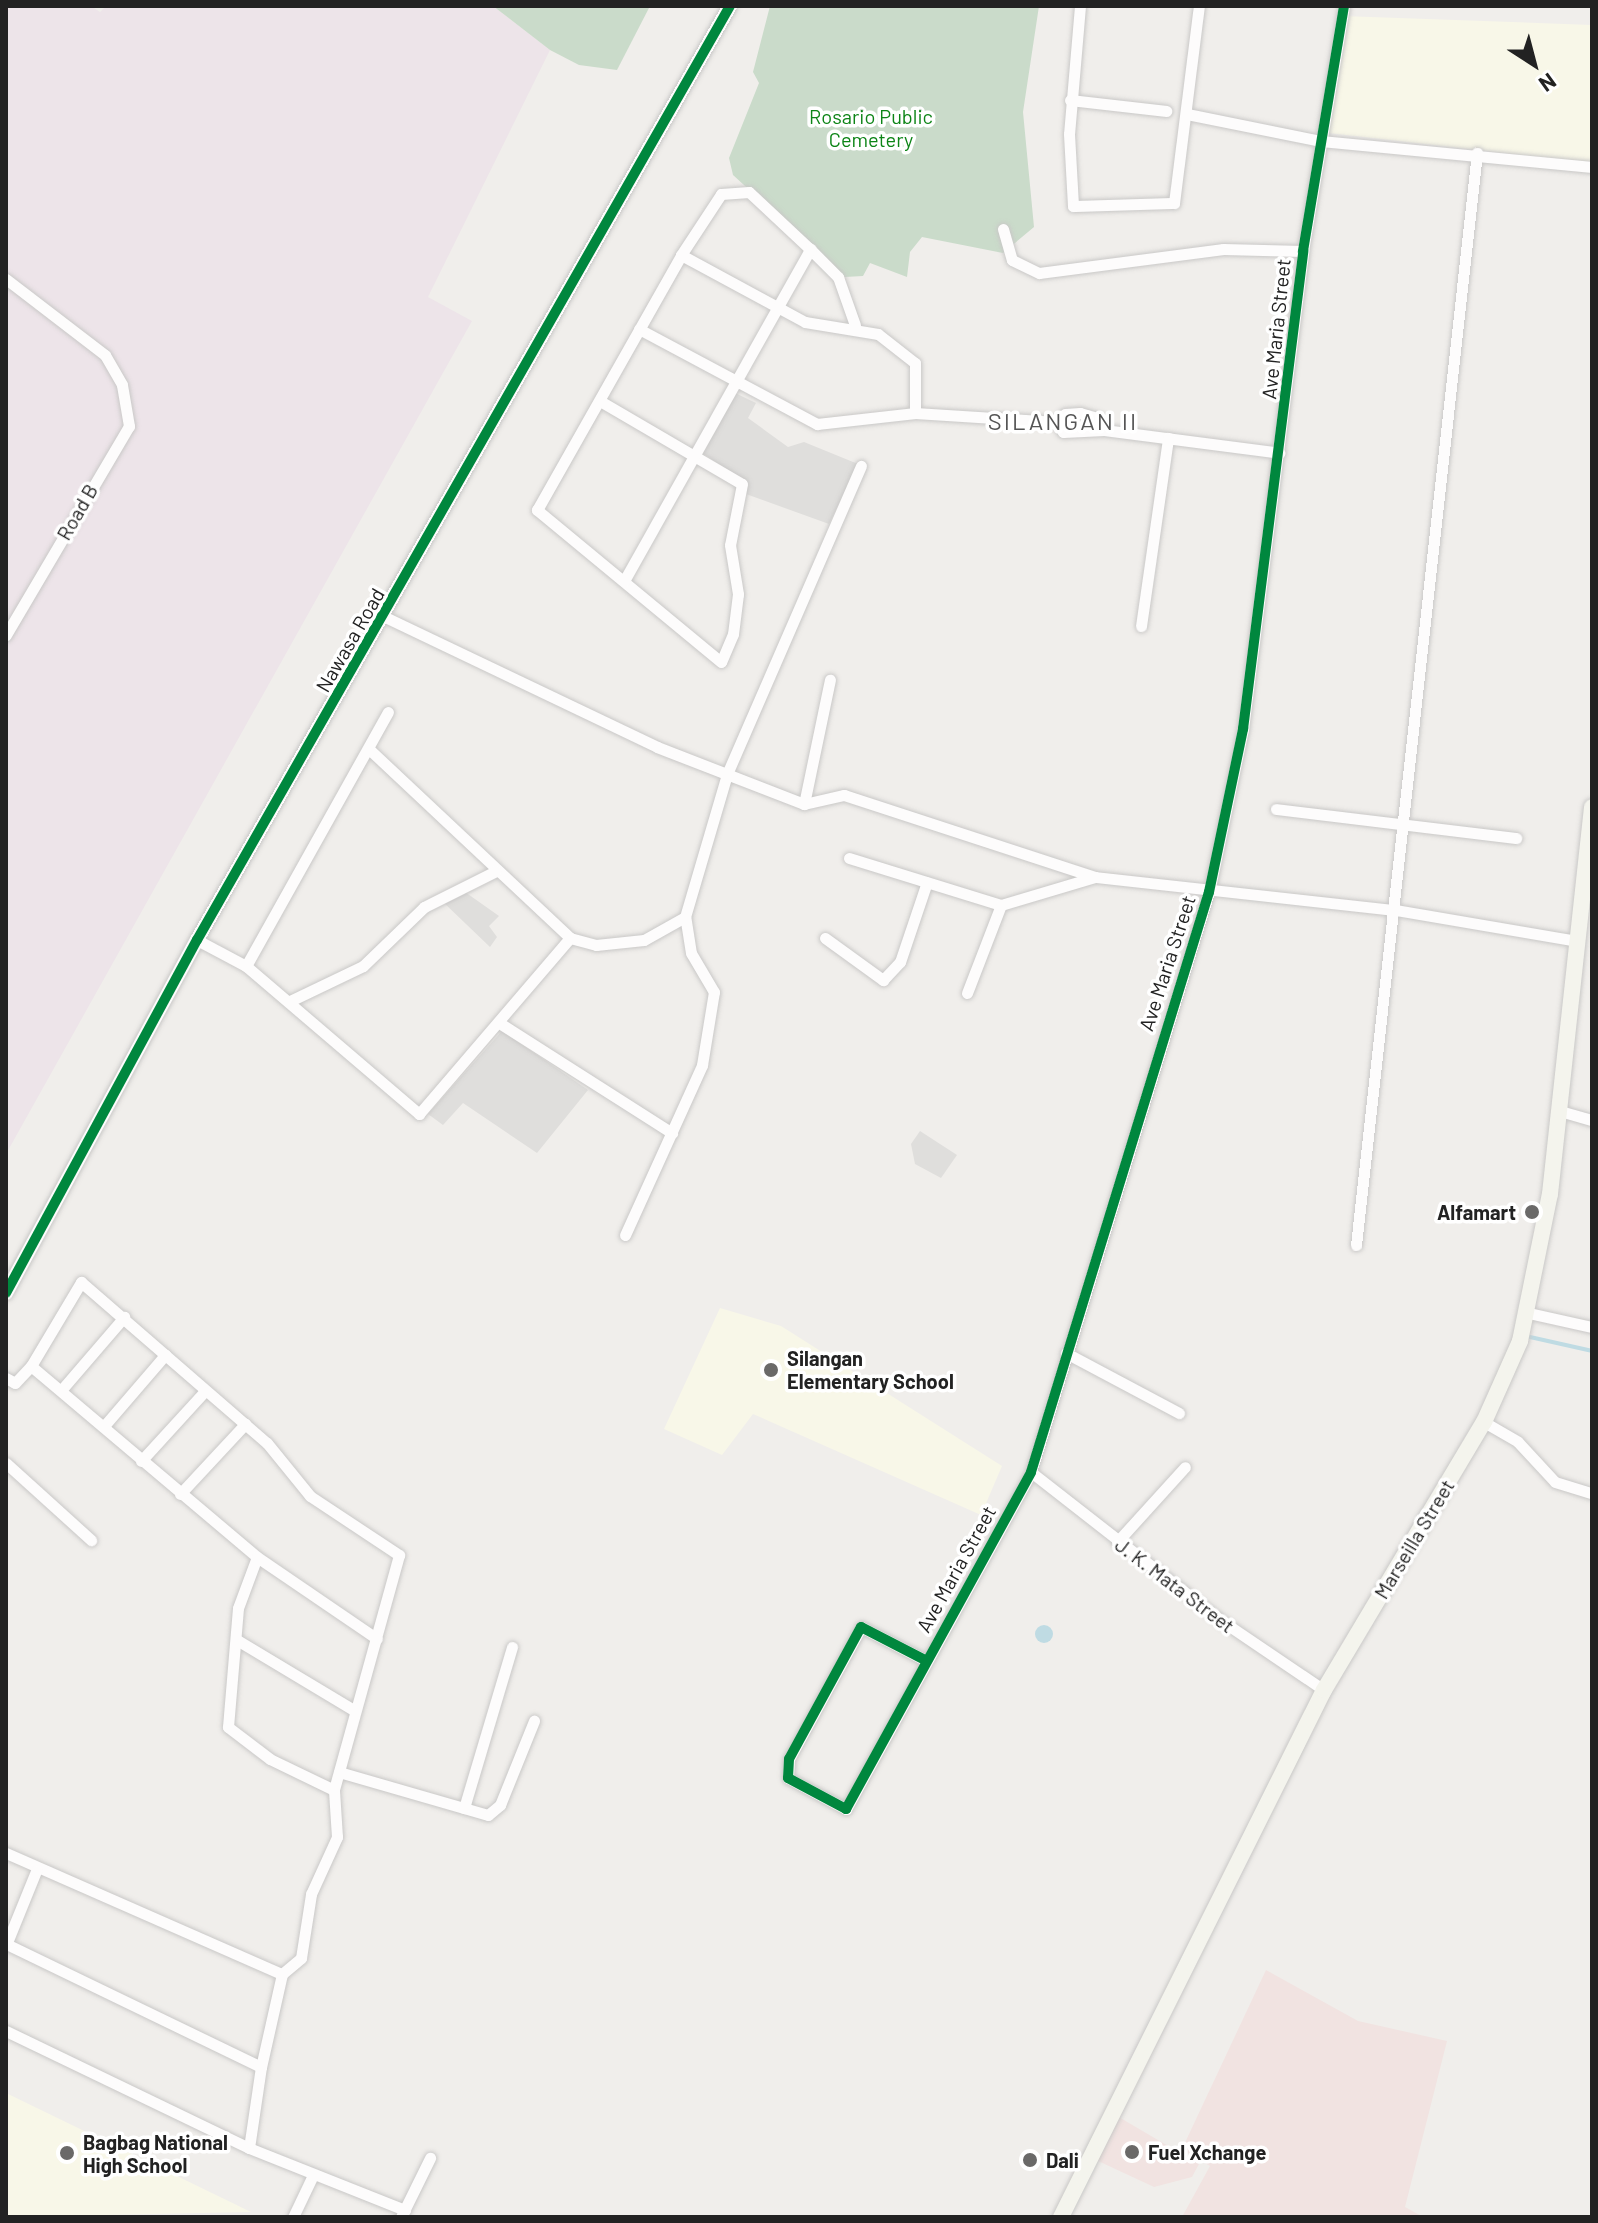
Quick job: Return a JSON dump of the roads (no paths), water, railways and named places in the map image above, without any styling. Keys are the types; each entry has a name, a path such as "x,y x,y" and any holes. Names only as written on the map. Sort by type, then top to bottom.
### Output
{"main road":[{"name":"Marseilla Street","path":"1061,2217 1324,1690 1484,1422 1529,1313 1560,1111 1592,807"}],"street":[{"name":"Nawasa Road","path":"6,1293 197,940 385,617 730,6"},
{"path":"1080,6 1070,100 1073,206 1174,203 1199,6"},
{"name":"Ave Maria Street","path":"925,1660 861,1627 789,1759 788,1778 846,1809 925,1660 1031,1472 1209,892 1243,729 1303,251 1344,6"},
{"path":"1070,100 1166,111"},
{"path":"1187,114 1321,141 1477,153 1592,167"},
{"path":"1356,1245 1406,826 1477,153"},
{"path":"600,401 694,452 742,484 730,545 738,594 728,654 721,662 537,510 681,255 721,194 738,190 810,249 838,277 855,325 915,363 915,413"},
{"path":"1003,229 1012,260 1039,273 1223,249 1303,251"},
{"path":"624,581 774,306 810,249"},
{"path":"681,255 774,306 832,329 855,325"},
{"name":"Road B","path":"6,279 105,355 122,385 129,426 6,635"},
{"path":"639,329 817,424 915,413 1057,422 1080,413 1098,418 1104,430"},
{"path":"1057,422 1079,435 1104,430 1280,453"},
{"path":"1141,626 1168,438"},
{"path":"625,1235 702,1065 714,992 691,953 685,917 727,774 861,466"},
{"path":"385,617 727,774 804,804 844,795 1095,877 1209,892 1396,910 1578,941"},
{"path":"804,804 830,680"},
{"path":"246,966 370,750 388,712"},
{"path":"370,750 570,938 596,945 644,940 685,917"},
{"path":"1276,809 1516,838"},
{"path":"849,858 1001,905 1095,877"},
{"path":"290,1001 363,966 424,907 496,871"},
{"path":"825,938 883,980 900,962 927,882"},
{"path":"967,993 1001,905"},
{"path":"197,940 246,966 290,1001 414,1114 429,1109 570,938"},
{"path":"501,1024 672,1133"},
{"path":"1560,1111 1592,1120"},
{"path":"6,1378 15,1383 31,1366 81,1282 245,1424 310,1496 399,1555 334,1790 337,1837 311,1894 301,1958 282,1974 261,2067 249,2148"},
{"path":"1529,1313 1592,1327"},
{"path":"63,1388 124,1317"},
{"path":"1066,1353 1179,1413"},
{"path":"104,1426 165,1355"},
{"path":"31,1366 63,1388 141,1461 257,1557 377,1639"},
{"path":"141,1461 205,1391"},
{"path":"1484,1422 1518,1442 1555,1482 1592,1493"},
{"path":"180,1494 245,1424"},
{"path":"6,1463 91,1540"},
{"path":"1117,1542 1185,1467"},
{"name":"J. K. Mata Street","path":"1031,1472 1117,1542 1324,1690"},
{"path":"257,1557 238,1608 228,1727 270,1759 334,1790"},
{"path":"237,1640 355,1711"},
{"path":"464,1808 512,1647"},
{"path":"339,1772 464,1808 495,1813 534,1721"},
{"path":"6,1853 36,1871 282,1974"},
{"path":"36,1871 6,1944 261,2067"},
{"path":"6,2031 249,2148 403,2213 430,2158"},
{"path":"293,2217 313,2175"}],"water":[{"path":"1044,1625 1053,1634 1044,1643 1035,1634"}],"waterway":[{"path":"1530,1337 1592,1351"}],"place":[{"name":"Alfamart","path":"1532,1212"},
{"name":"Silangan Elementary School","path":"771,1370"},
{"name":"Fuel Xchange","path":"1132,2152"},
{"name":"Bagbag National High School","path":"67,2153"},
{"name":"Dali","path":"1030,2160"}],"district":[{"name":"SILANGAN II","path":"1063,421"}],"park label":[{"name":"Rosario Public Cemetery","path":"871,128"}]}
